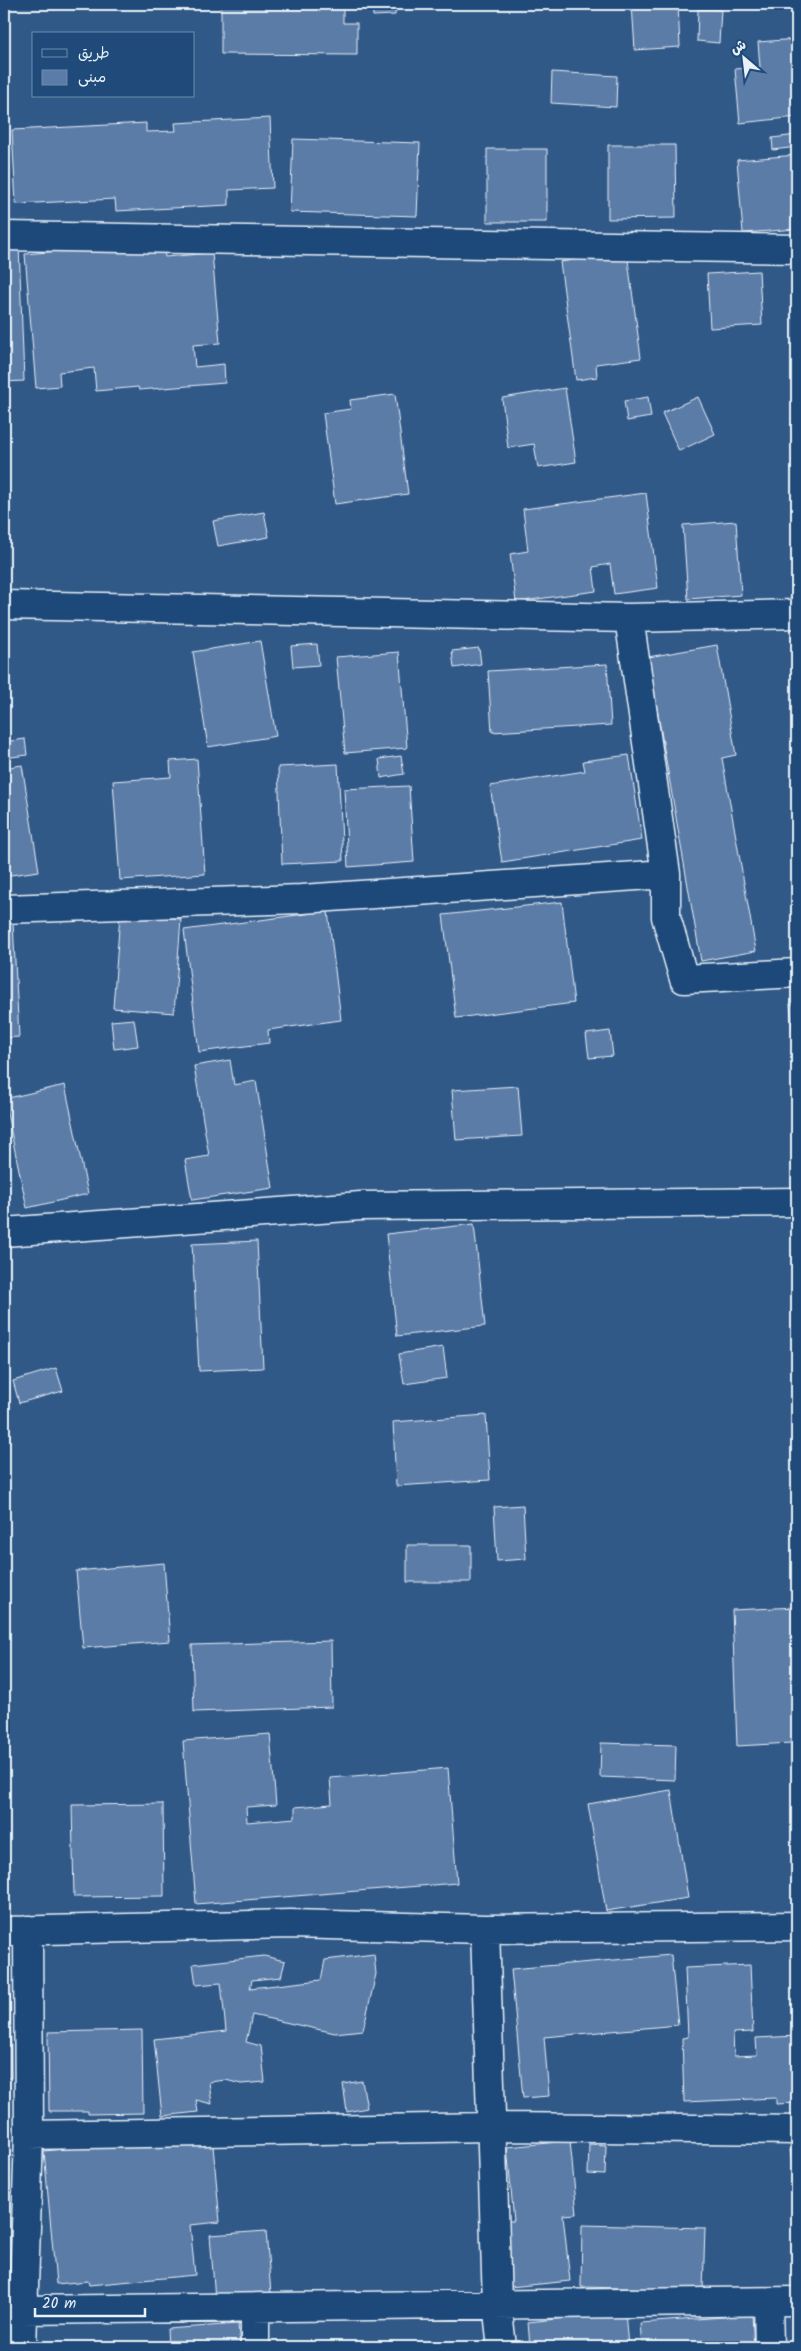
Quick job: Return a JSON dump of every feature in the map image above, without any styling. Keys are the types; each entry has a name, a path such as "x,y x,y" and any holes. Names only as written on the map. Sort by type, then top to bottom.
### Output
{"street":[{"path":"4,236 797,249"},
{"path":"4,605 629,618 797,614"},
{"path":"629,618 666,874 666,917 684,979 797,973"},
{"path":"4,909 302,899 666,874"},
{"path":"4,1232 361,1206 797,1202"},
{"path":"22,2347 30,2135 16,1931 290,1924 485,1929 797,1926"},
{"path":"485,1929 497,2303 502,2347"},
{"path":"30,2135 490,2127 797,2130"},
{"path":"768,2302 769,2347"},
{"path":"22,2310 255,2309 497,2303 797,2302"},
{"path":"255,2309 256,2347"}],"building":[{"path":"221,4 343,4 343,23 357,23 357,55 221,54"},
{"path":"372,4 442,4 442,6 396,8 395,15 373,16"},
{"path":"632,4 678,4 680,47 635,50"},
{"path":"698,9 721,10 719,43 697,41"},
{"path":"797,39 797,117 740,123 735,69 760,67 758,42"},
{"path":"552,72 617,76 616,107 551,103"},
{"path":"270,118 273,188 229,190 229,205 116,211 115,199 16,204 12,130 146,123 146,132 176,131 175,123"},
{"path":"797,135 797,147 773,150 772,138"},
{"path":"293,139 420,143 417,216 290,212"},
{"path":"608,145 675,145 676,218 608,219"},
{"path":"487,149 547,149 547,222 487,222"},
{"path":"797,155 797,229 743,233 737,160"},
{"path":"163,242 165,257 212,253 220,343 193,345 195,367 224,364 225,383 139,390 138,387 96,391 94,368 59,372 60,386 36,388 25,254"},
{"path":"19,245 24,381 4,382 4,246"},
{"path":"627,253 641,358 596,364 597,377 576,380 560,262"},
{"path":"759,271 762,325 710,328 707,274"},
{"path":"565,388 576,462 538,468 534,444 508,448 502,398"},
{"path":"395,394 408,494 335,504 323,413 351,409 350,400"},
{"path":"648,397 651,417 627,421 624,401"},
{"path":"698,397 715,434 679,451 662,413"},
{"path":"646,493 658,588 614,594 610,564 593,567 596,591 516,602 510,554 528,551 523,509"},
{"path":"264,512 269,537 218,546 213,521"},
{"path":"736,521 741,595 688,599 683,525"},
{"path":"260,641 276,736 208,747 193,652"},
{"path":"317,644 319,665 293,667 291,646"},
{"path":"717,645 736,755 722,758 756,951 701,961 648,657"},
{"path":"479,648 481,664 454,668 452,651"},
{"path":"399,652 407,748 345,753 336,657"},
{"path":"607,664 611,725 492,732 488,671"},
{"path":"25,739 27,755 4,758 4,742"},
{"path":"629,755 642,840 502,862 490,786 585,771 583,761"},
{"path":"401,756 404,774 381,778 379,759"},
{"path":"197,759 205,874 120,880 113,781 171,777 170,761"},
{"path":"338,764 343,861 282,864 278,767"},
{"path":"22,765 39,871 4,876 4,768"},
{"path":"409,786 414,862 348,867 344,789"},
{"path":"562,902 574,1003 456,1018 443,915"},
{"path":"328,911 341,1020 268,1030 269,1043 199,1052 184,930"},
{"path":"120,915 181,919 174,1013 113,1008"},
{"path":"4,923 13,923 19,1037 4,1038"},
{"path":"790,1004 797,1004 797,1059 795,1059"},
{"path":"134,1019 138,1046 114,1049 111,1021"},
{"path":"610,1031 613,1056 589,1058 586,1034"},
{"path":"230,1060 234,1085 256,1081 273,1188 192,1200 185,1160 209,1156 194,1066"},
{"path":"65,1085 88,1194 27,1208 4,1099"},
{"path":"518,1086 522,1136 456,1140 452,1090"},
{"path":"474,1224 485,1326 397,1336 386,1234"},
{"path":"257,1241 263,1368 199,1371 192,1244"},
{"path":"443,1347 447,1378 404,1384 399,1354"},
{"path":"56,1368 63,1391 19,1403 13,1381"},
{"path":"486,1415 490,1480 396,1486 393,1422"},
{"path":"523,1505 526,1559 497,1561 494,1507"},
{"path":"407,1545 471,1545 471,1582 407,1582"},
{"path":"164,1563 170,1641 83,1648 76,1571"},
{"path":"797,1607 797,1761 791,1762 791,1743 737,1746 732,1610"},
{"path":"331,1641 332,1707 194,1712 192,1645"},
{"path":"270,1734 276,1805 246,1807 247,1822 295,1818 295,1807 332,1804 330,1778 448,1768 457,1883 196,1904 183,1741"},
{"path":"601,1743 676,1745 675,1780 600,1777"},
{"path":"671,1790 688,1898 606,1911 588,1804"},
{"path":"163,1804 164,1896 74,1897 72,1805"},
{"path":"374,1954 376,1974 363,2030 335,2033 252,2015 246,2042 261,2046 265,2082 241,2084 226,2080 209,2082 212,2104 196,2100 198,2112 162,2116 154,2039 226,2031 221,1983 196,1985 193,1964 264,1956 285,1961 281,1977 252,1980 250,1988 321,1980 325,1960"},
{"path":"671,1955 678,2025 544,2037 549,2096 523,2098 511,1969"},
{"path":"750,1965 753,2032 733,2033 734,2056 757,2055 756,2038 797,2036 797,2103 776,2104 776,2098 684,2102 682,2038 688,2037 685,1968"},
{"path":"4,1966 10,1966 11,2078 4,2078"},
{"path":"142,2030 143,2113 88,2114 88,2111 49,2111 48,2032"},
{"path":"362,2081 367,2108 347,2112 343,2084"},
{"path":"212,2135 220,2222 190,2225 195,2275 89,2285 88,2281 56,2284 44,2151"},
{"path":"570,2141 577,2214 563,2215 570,2281 510,2287 504,2221 514,2221 507,2147"},
{"path":"589,2144 606,2145 605,2175 588,2174"},
{"path":"797,2149 797,2198 790,2150"},
{"path":"582,2225 705,2228 703,2290 581,2287"},
{"path":"266,2231 271,2294 215,2299 210,2235"},
{"path":"625,2312 628,2347 530,2347 528,2322"},
{"path":"752,2315 754,2347 642,2347 640,2323"},
{"path":"238,2324 240,2347 168,2347 167,2329"}]}
